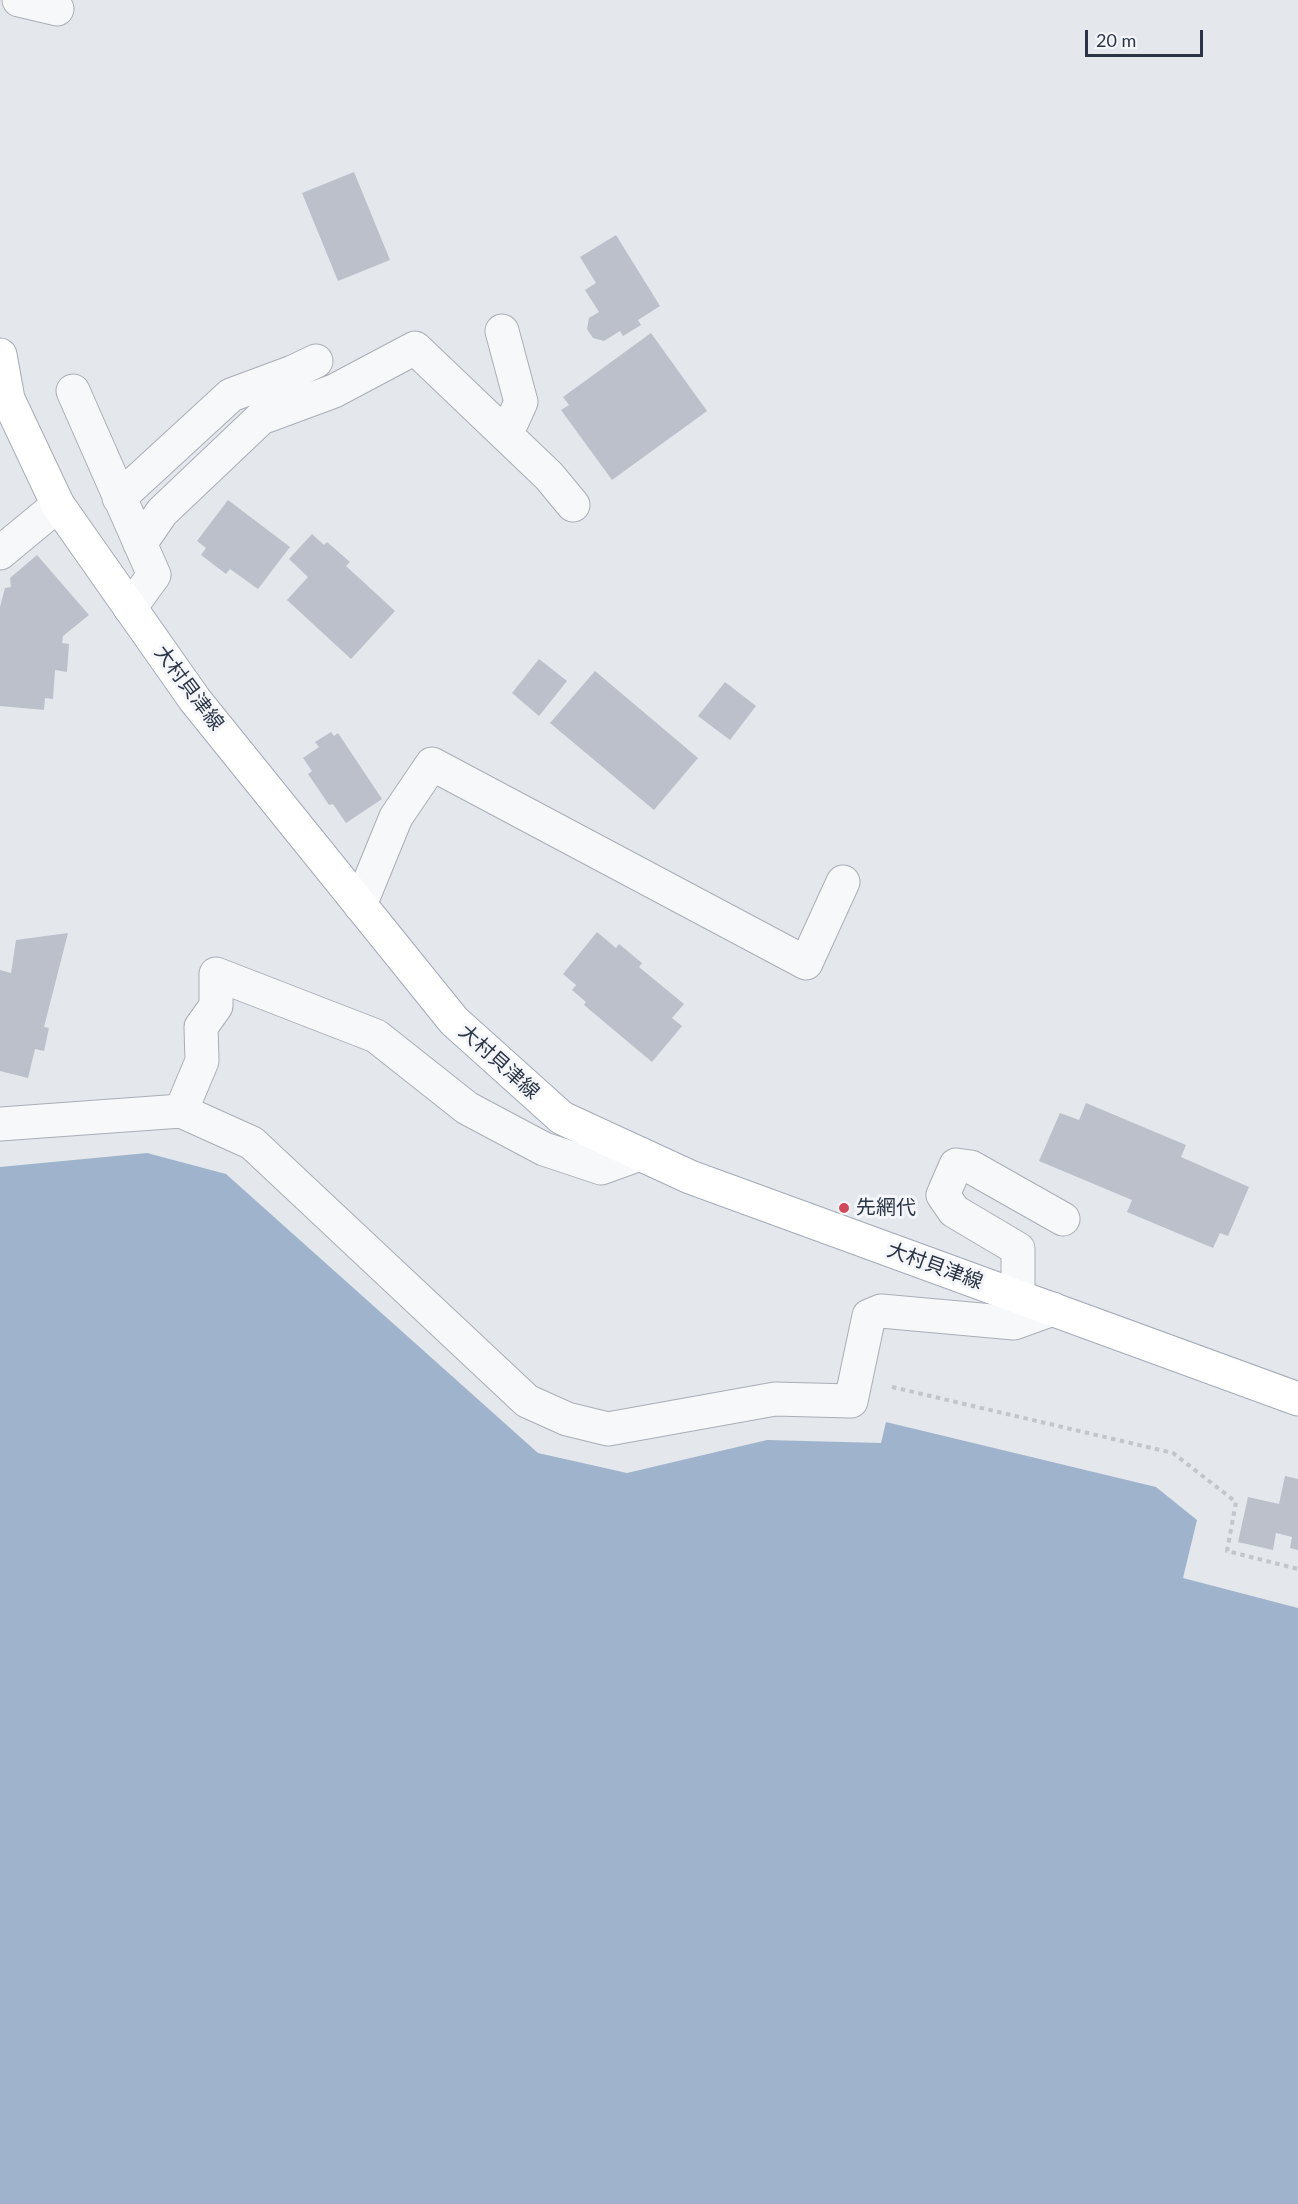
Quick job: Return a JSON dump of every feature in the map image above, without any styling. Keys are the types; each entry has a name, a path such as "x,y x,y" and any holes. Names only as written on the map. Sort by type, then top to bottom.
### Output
{"main road":[{"name":"大村貝津線","path":"0,355 8,399 58,505 195,700 454,1021 562,1118 690,1176 1298,1399"}],"street":[{"path":"19,0 57,9"},
{"path":"502,331 521,402 507,435"},
{"path":"140,544 162,512 261,418 334,391 415,348 549,476 573,505"},
{"path":"119,498 231,394 293,372 316,361"},
{"path":"73,391 154,575 130,608"},
{"path":"0,553 58,505"},
{"path":"360,905 396,818 432,764 806,963 843,882"},
{"path":"181,1111 202,1060 201,1027 216,1006 216,974 376,1036 466,1107 544,1149 601,1168 640,1154"},
{"path":"0,1124 181,1111 252,1143 527,1401 567,1419 608,1429 775,1399 851,1401 869,1316 881,1311 1014,1323 1053,1309"},
{"path":"1018,1297 1018,1249 954,1211 943,1195 956,1165 971,1167 1063,1219"}],"path":[{"path":"856,1378 1173,1454 1236,1502 1227,1551 1298,1569"}],"water":[{"path":"147,1153 226,1174 538,1453 627,1473 767,1440 881,1443 886,1422 1156,1487 1197,1520 1183,1578 1298,1608 1298,2204 0,2204 0,1167"}],"building":[{"path":"354,172 390,260 338,281 302,193"},
{"path":"616,235 660,306 638,320 641,325 623,336 620,331 604,341 593,338 587,329 589,318 599,312 585,290 596,283 580,257"},
{"path":"651,333 707,411 612,480 561,410 569,405 563,397"},
{"path":"228,500 290,547 258,589 230,569 226,574 201,555 206,548 197,541"},
{"path":"312,534 324,545 327,542 350,562 346,566 395,611 351,659 287,600 308,577 289,559"},
{"path":"37,555 89,615 63,636 62,643 69,644 67,672 55,670 53,699 45,698 44,710 0,706 0,607 5,588 11,587 10,578"},
{"path":"539,659 567,681 539,716 512,693"},
{"path":"595,671 698,758 654,810 550,723"},
{"path":"725,682 756,706 730,740 698,716"},
{"path":"331,732 334,736 338,733 382,799 346,823 333,804 329,805 308,774 312,771 303,758 319,747 315,742"},
{"path":"597,932 616,948 619,944 642,963 639,967 684,1004 672,1018 682,1026 652,1062 584,1005 586,1002 572,990 576,985 563,974"},
{"path":"68,933 44,1027 49,1028 44,1051 35,1049 28,1078 0,1071 0,970 11,973 16,940"},
{"path":"1086,1103 1186,1145 1181,1157 1249,1187 1228,1236 1220,1233 1213,1248 1127,1212 1132,1200 1039,1161 1060,1113 1079,1120"},
{"path":"1285,1476 1298,1479 1298,1550 1290,1548 1292,1537 1276,1533 1273,1550 1238,1542 1248,1497 1279,1504"}],"place":[{"name":"先網代","path":"844,1208"}]}
